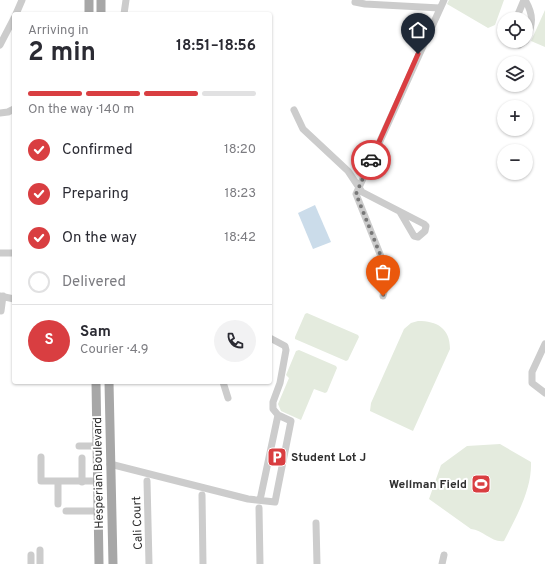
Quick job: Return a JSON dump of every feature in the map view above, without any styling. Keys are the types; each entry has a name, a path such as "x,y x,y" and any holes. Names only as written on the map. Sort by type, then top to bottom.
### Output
{"main road":[{"path":"89,0 90,12"},
{"path":"101,0 101,12"},
{"name":"Hesperian Boulevard","path":"96,384 98,511 96,522 99,564"},
{"name":"Hesperian Boulevard","path":"109,384 113,564"}],"street":[{"path":"17,12 22,0"},
{"path":"124,12 126,0"},
{"path":"383,296 387,279 384,264 357,197 358,188 444,0"},
{"path":"519,12 525,0"},
{"path":"525,0 531,12"},
{"path":"355,2 365,4 440,8"},
{"path":"0,45 12,23"},
{"path":"0,112 8,112 12,110"},
{"path":"294,110 303,128 348,171 362,192 400,212"},
{"path":"1,253 12,253"},
{"path":"1,311 1,296 12,299"},
{"path":"110,464 248,499 275,502 290,421 278,415 273,409 280,383 286,350 285,346 272,339"},
{"path":"545,344 532,372 532,382 545,394"},
{"path":"224,384 228,398"},
{"path":"260,500 278,415"},
{"path":"79,446 97,446"},
{"path":"41,457 41,481 98,481"},
{"path":"82,458 82,482"},
{"path":"58,481 58,504"},
{"name":"Cali Court","path":"147,481 149,564"},
{"path":"202,495 202,564"},
{"path":"259,508 260,564"},
{"path":"66,511 98,511"},
{"path":"316,523 317,564"},
{"path":"40,550 40,564"},
{"path":"31,555 31,564"},
{"path":"442,564 444,555"}],"shaded area":[{"path":"449,0 504,0 500,12 497,12 495,25 488,28 447,4"},
{"path":"545,10 545,47 533,42 533,37"},
{"path":"307,313 358,335 359,337 348,360 346,361 295,339 305,314"},
{"path":"418,321 431,322 441,327 448,336 450,349 413,431 370,411 371,403 404,329 411,323"},
{"path":"299,350 336,366 337,368 327,392 325,393 314,389 301,420 281,411 278,404 289,378 286,375 296,351"},
{"name":"Wellman Field","path":"500,444 531,462 531,472 526,493 504,541 495,540 471,529 429,499 441,465 467,446"}],"water":[{"path":"315,205 331,242 313,249 298,213"}],"way so far":[{"path":"371,160 356,194 384,264 387,279 383,296"}],"place":[{"name":"Student Lot J","path":"277,457"},
{"name":"Wellman Field","path":"481,484"}],"route":[{"path":"371,160 418,54"}]}
